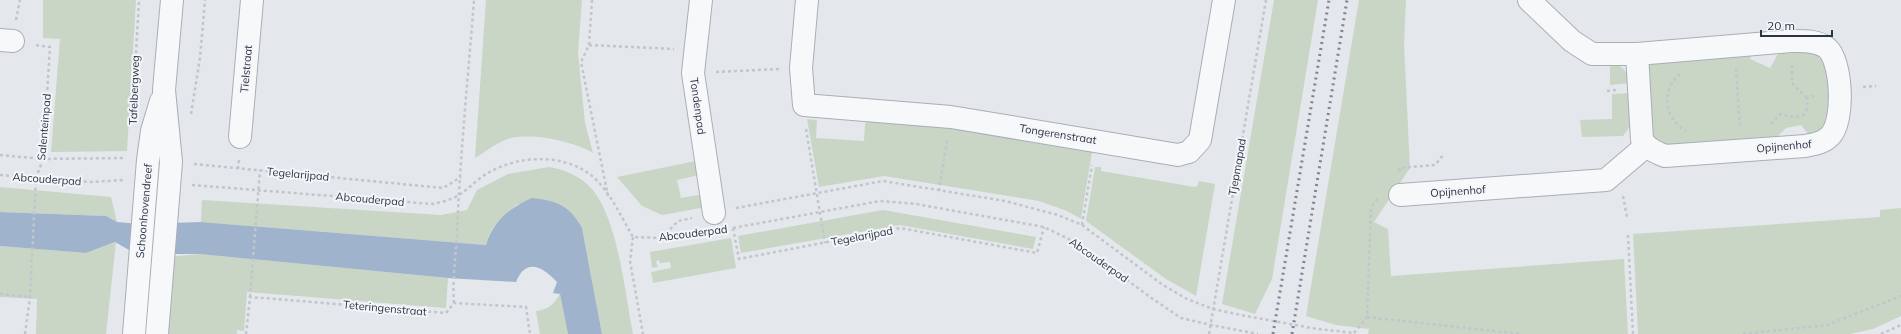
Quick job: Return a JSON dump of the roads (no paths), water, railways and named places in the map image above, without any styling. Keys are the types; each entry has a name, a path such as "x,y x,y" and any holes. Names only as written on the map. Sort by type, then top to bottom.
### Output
{"street":[{"name":"Schoonhovendreef","path":"157,334 170,172 164,90 172,0"},
{"name":"Tielstraat","path":"240,137 252,0"},
{"name":"Tondenpad","path":"701,0 694,73 717,224"},
{"name":"Tongerenstraat","path":"807,0 801,68 804,105 951,117 1178,155 1189,152 1200,140 1224,0"},
{"name":"Opijnenhof","path":"1400,195 1606,180 1646,146 1654,152 1665,156 1805,146 1822,142 1831,135 1836,127 1839,118 1839,89 1835,60 1827,48 1816,43 1803,41 1637,54 1592,54 1572,41 1529,0"},
{"path":"1637,54 1642,140 1646,146"},
{"name":"Schoonhovendreef","path":"134,334 146,182 140,159 152,131 164,90"}],"water":[{"path":"532,198 548,200 567,209 582,228 602,334 568,334 560,294 553,293 557,282 546,272 535,267 525,269 520,274 516,282 448,278 199,254 136,254 115,242 86,253 0,246 0,212 106,216 117,222 140,224 201,222 486,245 493,229 503,216 516,206"}],"railway":[{"path":"1273,334 1329,0"},
{"path":"1292,334 1347,0"}]}
